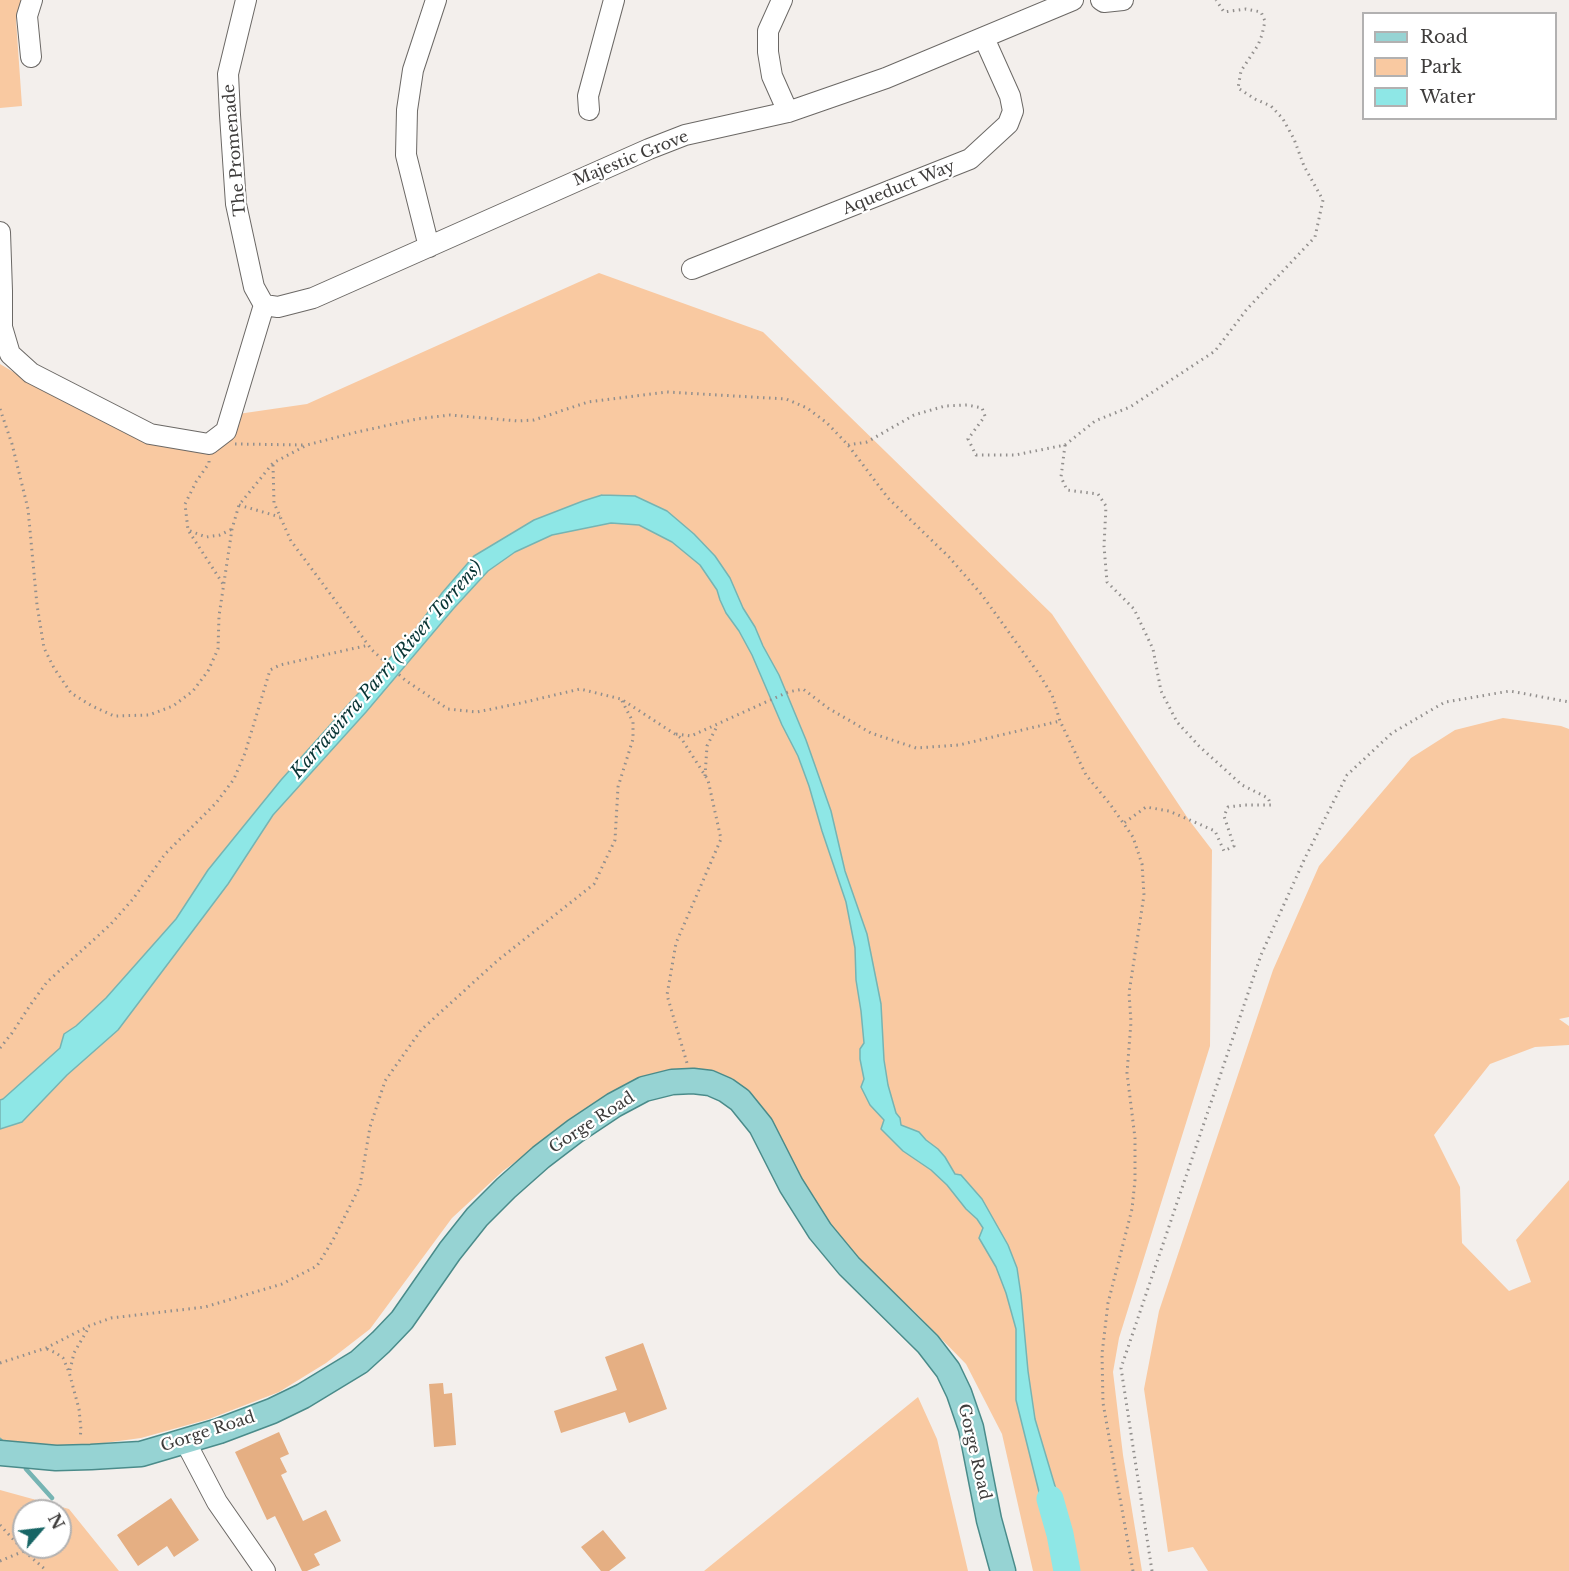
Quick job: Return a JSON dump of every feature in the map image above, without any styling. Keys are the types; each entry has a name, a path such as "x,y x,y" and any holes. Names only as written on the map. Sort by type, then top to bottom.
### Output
{"main road":[{"name":"Gorge Road","path":"0,1453 78,1458 141,1454 219,1431 272,1411 320,1387 359,1362 402,1320 450,1251 477,1217 541,1157 614,1105 644,1089 672,1082 710,1083 740,1100 762,1126 791,1185 820,1232 849,1266 928,1344 948,1370 971,1428 989,1520 1003,1571"}],"street":[{"path":"32,0 27,16 32,57"},
{"name":"The Promenade","path":"246,0 228,74 230,115 236,204 254,287 264,305"},
{"path":"429,247 406,154 407,110 413,70 436,0"},
{"path":"589,110 588,96 614,0"},
{"path":"782,0 768,31 768,52 772,76 788,112"},
{"name":"Majestic Grove","path":"264,305 278,308 313,298 649,149 685,135 788,112 886,78 1073,0"},
{"path":"1101,0 1104,2 1123,0"},
{"name":"Aqueduct Way","path":"692,270 970,159 1008,124 1013,111 1010,96 984,38"},
{"path":"0,232 2,327 10,354 31,373 150,434 209,444 226,431 264,305"},
{"path":"185,1442 217,1502 265,1571"}],"path":[{"path":"848,445 867,442 914,415 945,406 967,405 982,408 985,416 968,440 976,455 1015,455 1065,445 1095,421 1130,407 1215,351 1247,309 1315,237 1323,200 1304,166 1289,129 1271,106 1238,88 1241,71 1258,45 1265,21 1261,12 1246,9 1224,12 1216,0"},
{"path":"0,409 12,444 28,509 37,605 44,648 71,693 114,716 149,715 173,706 193,691 208,671 218,649 219,616 232,529 239,505 273,463 307,445 417,419 450,415 518,421 534,420 588,402 668,392 786,399 807,408 827,423 848,445 888,498 949,557 982,595 1039,674 1052,695 1060,721 1086,775 1133,837 1142,864 1143,895 1129,993 1131,1022 1127,1073 1135,1138 1135,1180 1132,1209 1108,1303 1102,1354 1103,1403 1133,1571"},
{"path":"224,585 188,530 185,504 209,464 209,444 307,445"},
{"path":"1065,445 1061,477 1067,490 1098,494 1106,506 1104,546 1107,582 1134,609 1153,649 1161,691 1177,722 1199,746 1242,785 1268,798 1271,805 1228,807 1224,816 1234,846 1224,851 1215,831 1169,811 1146,807 1124,823"},
{"path":"273,463 274,503 291,542 372,650 405,680 447,709 477,712 580,689 621,699 681,738 708,780 722,839 676,943 667,995 693,1081"},
{"path":"239,505 281,517"},
{"path":"188,530 206,537 220,535 232,529"},
{"path":"0,1048 48,982 110,925 165,854 216,803 234,779 245,753 270,670 280,665 369,645"},
{"path":"675,734 691,736 788,692 803,689 828,708 871,733 916,748 959,745 1060,721"},
{"path":"1152,1571 1121,1368 1261,955 1305,858 1347,775 1392,733 1445,702 1510,691 1569,702"},
{"path":"0,1363 45,1348 111,1318 205,1307 282,1284 317,1266 360,1186 370,1127 385,1081 421,1030 497,961 594,884 615,840 618,787 633,739 633,722 621,699"},
{"path":"705,776 707,746 718,724"},
{"path":"69,1372 74,1353 90,1326"},
{"path":"45,1348 63,1358 69,1372 79,1408 81,1430 78,1458"},
{"path":"0,1525 12,1538"},
{"path":"33,1559 46,1571"}],"green space":[{"path":"0,0 23,0 16,20 22,106 0,108"},
{"path":"599,273 763,332 1052,614 1189,820 1212,850 1210,1046 1119,1338 1113,1372 1123,1455 1142,1571 1033,1571 1002,1434 966,1364 914,1311 850,1254 811,1195 781,1142 721,1082 582,1113 503,1171 452,1218 370,1329 326,1363 279,1392 209,1419 141,1438 75,1447 0,1442 0,364 25,379 202,453 238,414 307,404"},
{"path":"1503,718 1569,729 1569,1017 1559,1019 1569,1026 1569,1045 1535,1047 1490,1064 1434,1135 1460,1187 1462,1243 1509,1291 1531,1282 1516,1240 1569,1180 1569,1571 1208,1571 1193,1547 1168,1552 1144,1389 1159,1311 1273,970 1319,866 1411,758 1455,730"},
{"path":"918,1397 937,1439 968,1571 704,1571"},
{"path":"0,1490 33,1499 12,1499 12,1559 72,1559 72,1513 119,1571 0,1571"}],"water":[{"path":"602,495 635,496 667,511 694,534 715,556 730,578 743,608 779,675 806,740 831,811 845,871 867,934 881,1004 884,1060 888,1085 896,1113 901,1125 919,1132 938,1149 955,1174 961,1175 982,1199 1008,1245 1017,1268 1035,1419 1072,1543 1047,1524 1016,1400 1016,1329 996,1267 979,1238 983,1228 947,1185 931,1170 903,1151 881,1129 884,1120 870,1105 861,1087 864,1079 860,1049 864,1043 856,980 855,948 846,902 798,756 752,655 726,613 717,590 700,565 672,542 639,525 611,523 552,535 515,552 488,571 273,815 228,884 118,1030 67,1075 22,1122 0,1129 0,1100 60,1048 64,1034 106,998 176,919 208,870 281,780 415,630 442,593 474,556 534,520"}],"building":[{"path":"643,1343 667,1409 629,1423 625,1412 561,1433 554,1411 617,1390 605,1357"},
{"path":"443,1383 444,1394 452,1393 456,1445 434,1447 429,1384"},
{"path":"279,1432 289,1454 280,1458 287,1472 281,1475 303,1521 326,1510 341,1541 314,1554 320,1565 307,1571 302,1571 275,1516 267,1520 235,1452"},
{"path":"171,1498 199,1540 174,1557 167,1546 138,1566 117,1535"},
{"path":"603,1530 626,1558 609,1571 601,1571 581,1547"}],"waterway":[{"path":"26,1469 52,1498"},
{"name":"Karrawirra Parri (River Torrens)","path":"1050,1499 1067,1571"}]}
